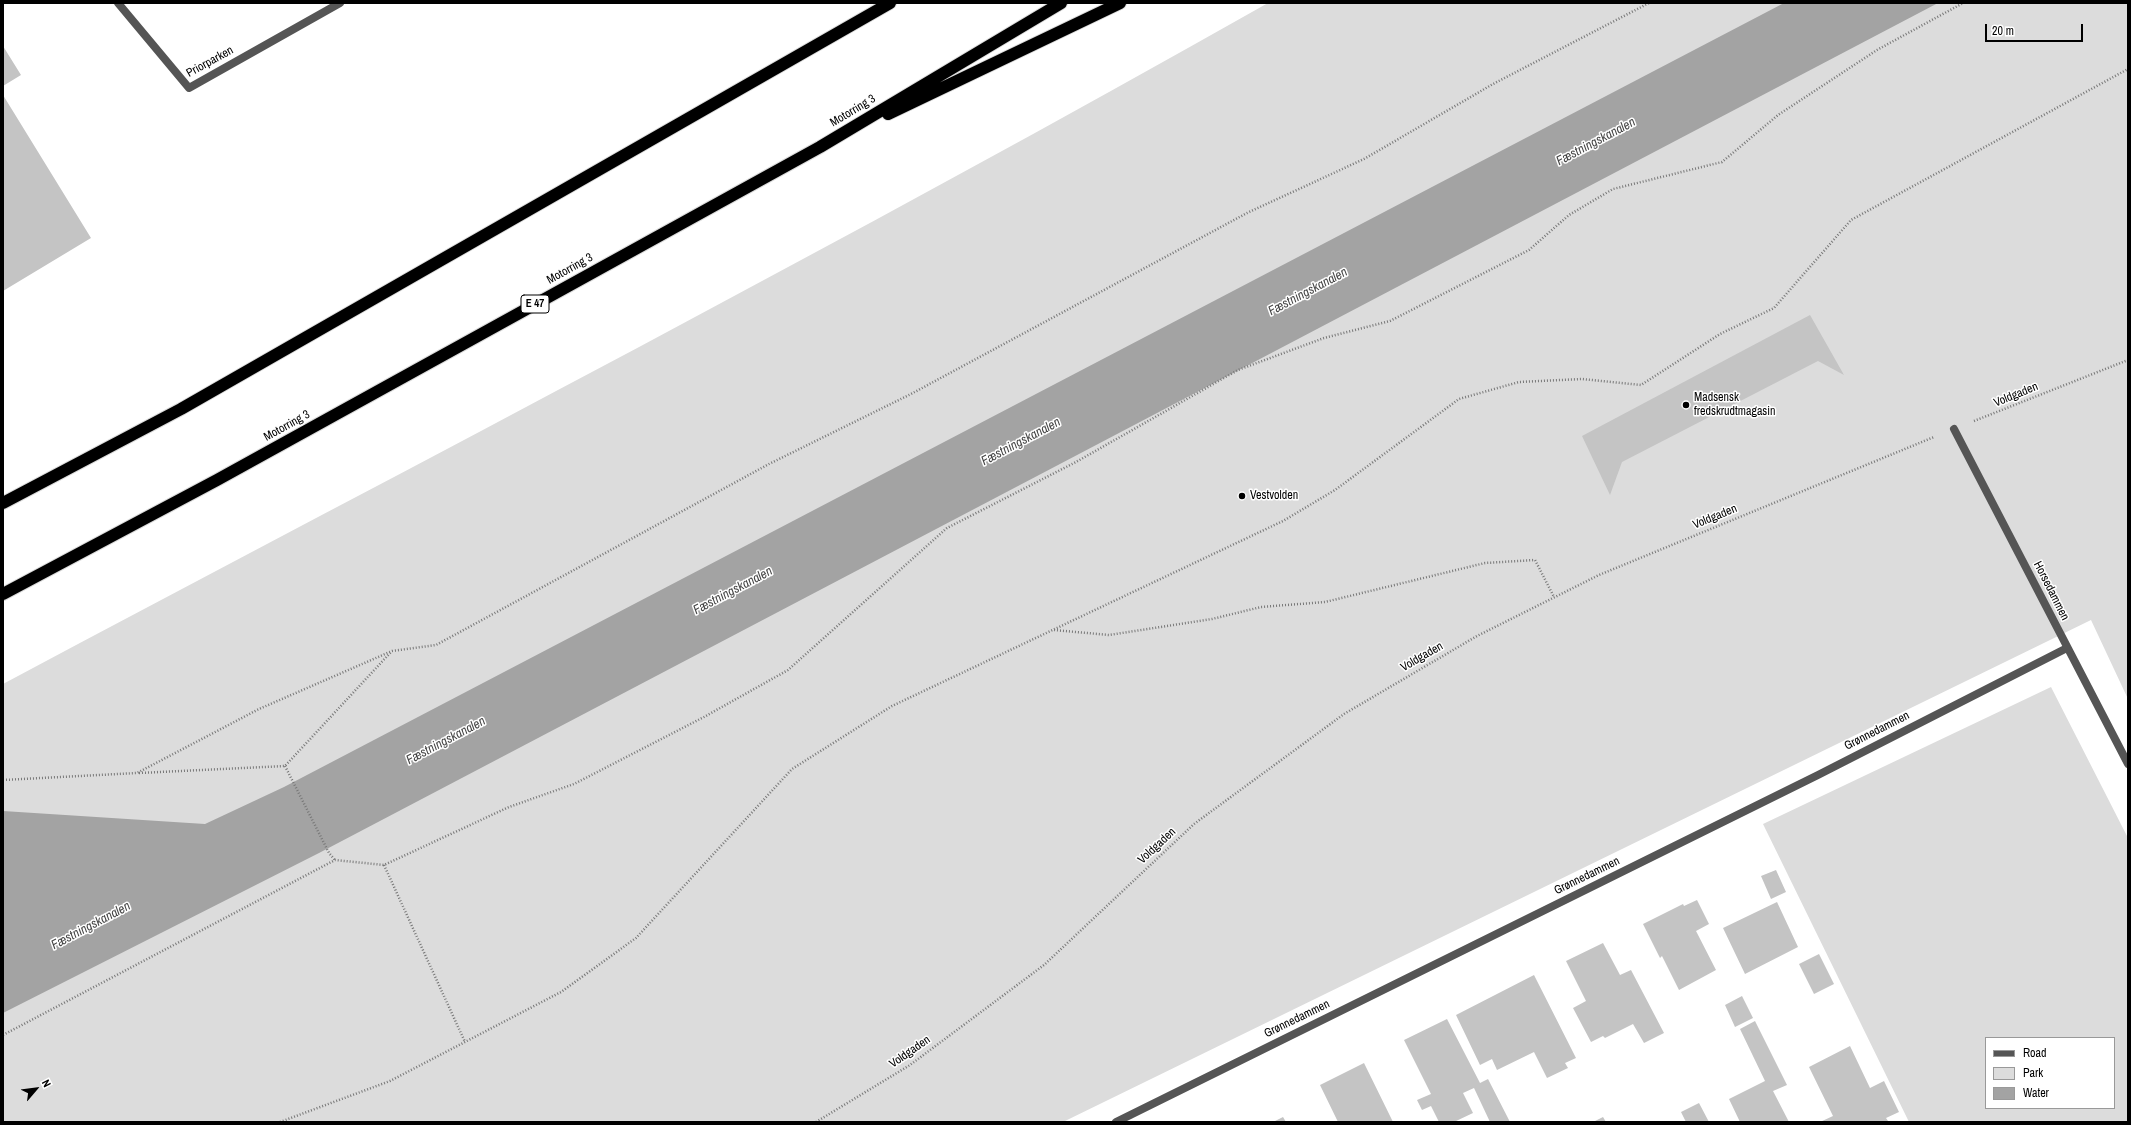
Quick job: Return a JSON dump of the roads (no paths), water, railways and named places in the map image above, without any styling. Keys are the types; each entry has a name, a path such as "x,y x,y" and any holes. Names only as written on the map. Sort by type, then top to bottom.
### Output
{"highway":[{"path":"3,503 181,409 890,3"},
{"name":"Motorring 3","path":"3,594 217,480 820,147 1061,3"},
{"path":"820,147 1120,3"}],"street":[{"name":"Priorparken","path":"118,3 189,88 340,3"},
{"name":"Horsedammen","path":"1954,429 2128,764"},
{"name":"Grønnedammen","path":"1116,1122 1818,775 2067,648"}],"water":[{"name":"Fæstningskanalen","path":"1784,3 1938,3 319,853 3,1013 3,811 205,824 284,787"}],"place":[{"name":"Madsensk fredskrudtmagasin","path":"1686,405"},
{"name":"Vestvolden","path":"1242,496"}]}
